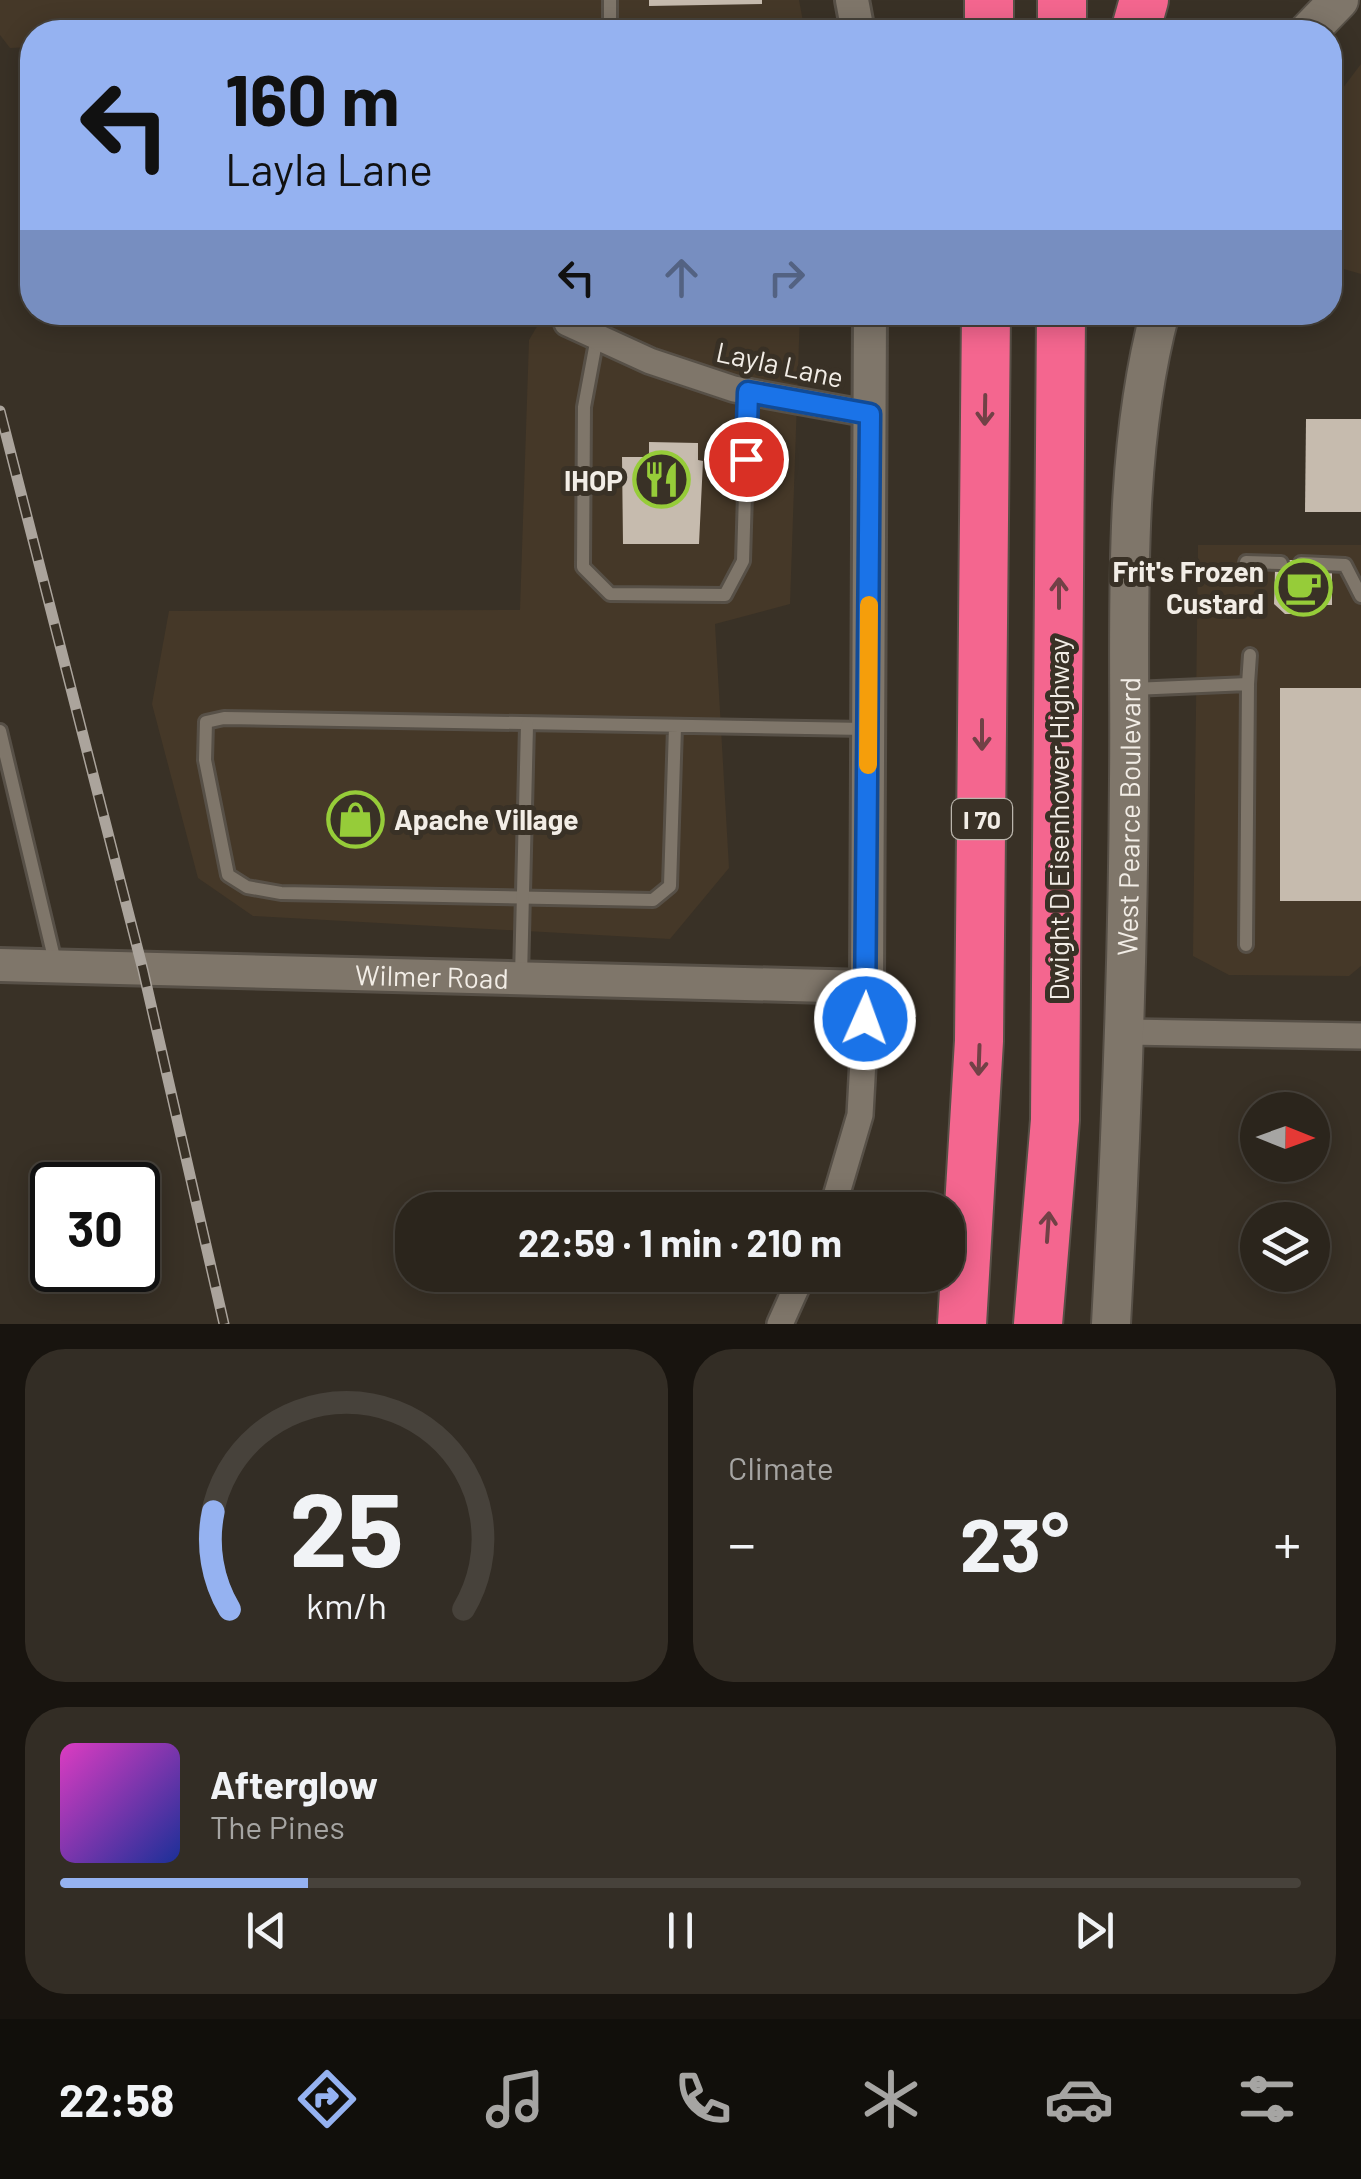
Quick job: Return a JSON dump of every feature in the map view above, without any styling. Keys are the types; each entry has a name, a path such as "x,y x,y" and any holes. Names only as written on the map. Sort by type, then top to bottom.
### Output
{"highway":[{"name":"I 70","path":"962,1324 979,1041 986,325"},
{"name":"Dwight D Eisenhower Highway","path":"1038,1324 1055,1120 1061,325"},
{"path":"1061,360 1068,325"}],"main road":[{"path":"1320,20 1339,0"},
{"name":"West Pearce Boulevard","path":"1111,1324 1127,1032 1132,517 1145,368 1157,325"}],"street":[{"name":"Layla Lane","path":"572,325 650,361 748,392 870,414"},
{"path":"837,1192 860,1115 867,986 870,325"},
{"name":"Wilmer Road","path":"0,965 867,986"},
{"path":"1127,1032 1361,1036"},
{"path":"780,1324 794,1292"}],"lane":[{"path":"598,337 584,407 582,568 610,594 725,595 742,561 748,392"},
{"path":"1246,562 1281,563"},
{"path":"1301,564 1345,564 1361,596"},
{"path":"1246,946 1250,654"},
{"path":"1130,689 1248,684"},
{"path":"674,728 670,886 652,900 281,893 247,887 228,875 205,760 206,722 224,718 868,729"},
{"path":"521,979 527,724"},
{"path":"0,731 56,968"}],"shaded area":[{"path":"0,0 799,0 803,20 20,20 20,48 10,48 0,35"},
{"path":"1361,64 1361,274 1342,268 1342,89"},
{"path":"538,325 800,325 790,604 715,624 729,868 670,939 253,916 198,878 152,704 169,611 520,610 529,340"},
{"path":"1198,545 1361,545 1361,966 1349,976 1229,975 1193,956"}],"building":[{"path":"649,0 762,0 762,4 649,6"},
{"path":"1306,419 1361,419 1361,512 1305,512"},
{"name":"IHOP","path":"649,442 698,443 698,460 703,461 699,544 623,544 622,457 649,457"},
{"name":"Frit's Frozen Custard","path":"1285,560 1301,560 1301,569 1332,570 1332,605 1301,605 1301,614 1285,614 1274,604 1275,570"},
{"path":"1280,688 1361,688 1361,901 1280,901"}],"railway":[{"path":"0,411 143,970 224,1324"}],"slow traffic":[{"path":"868,765 869,605"}],"place":[{"name":"IHOP","path":"662,480"},
{"name":"Frit's Frozen Custard","path":"1303,587"},
{"name":"Apache Village","path":"355,819"}],"route":[{"path":"746,459 748,392 870,414 865,1019"}]}
